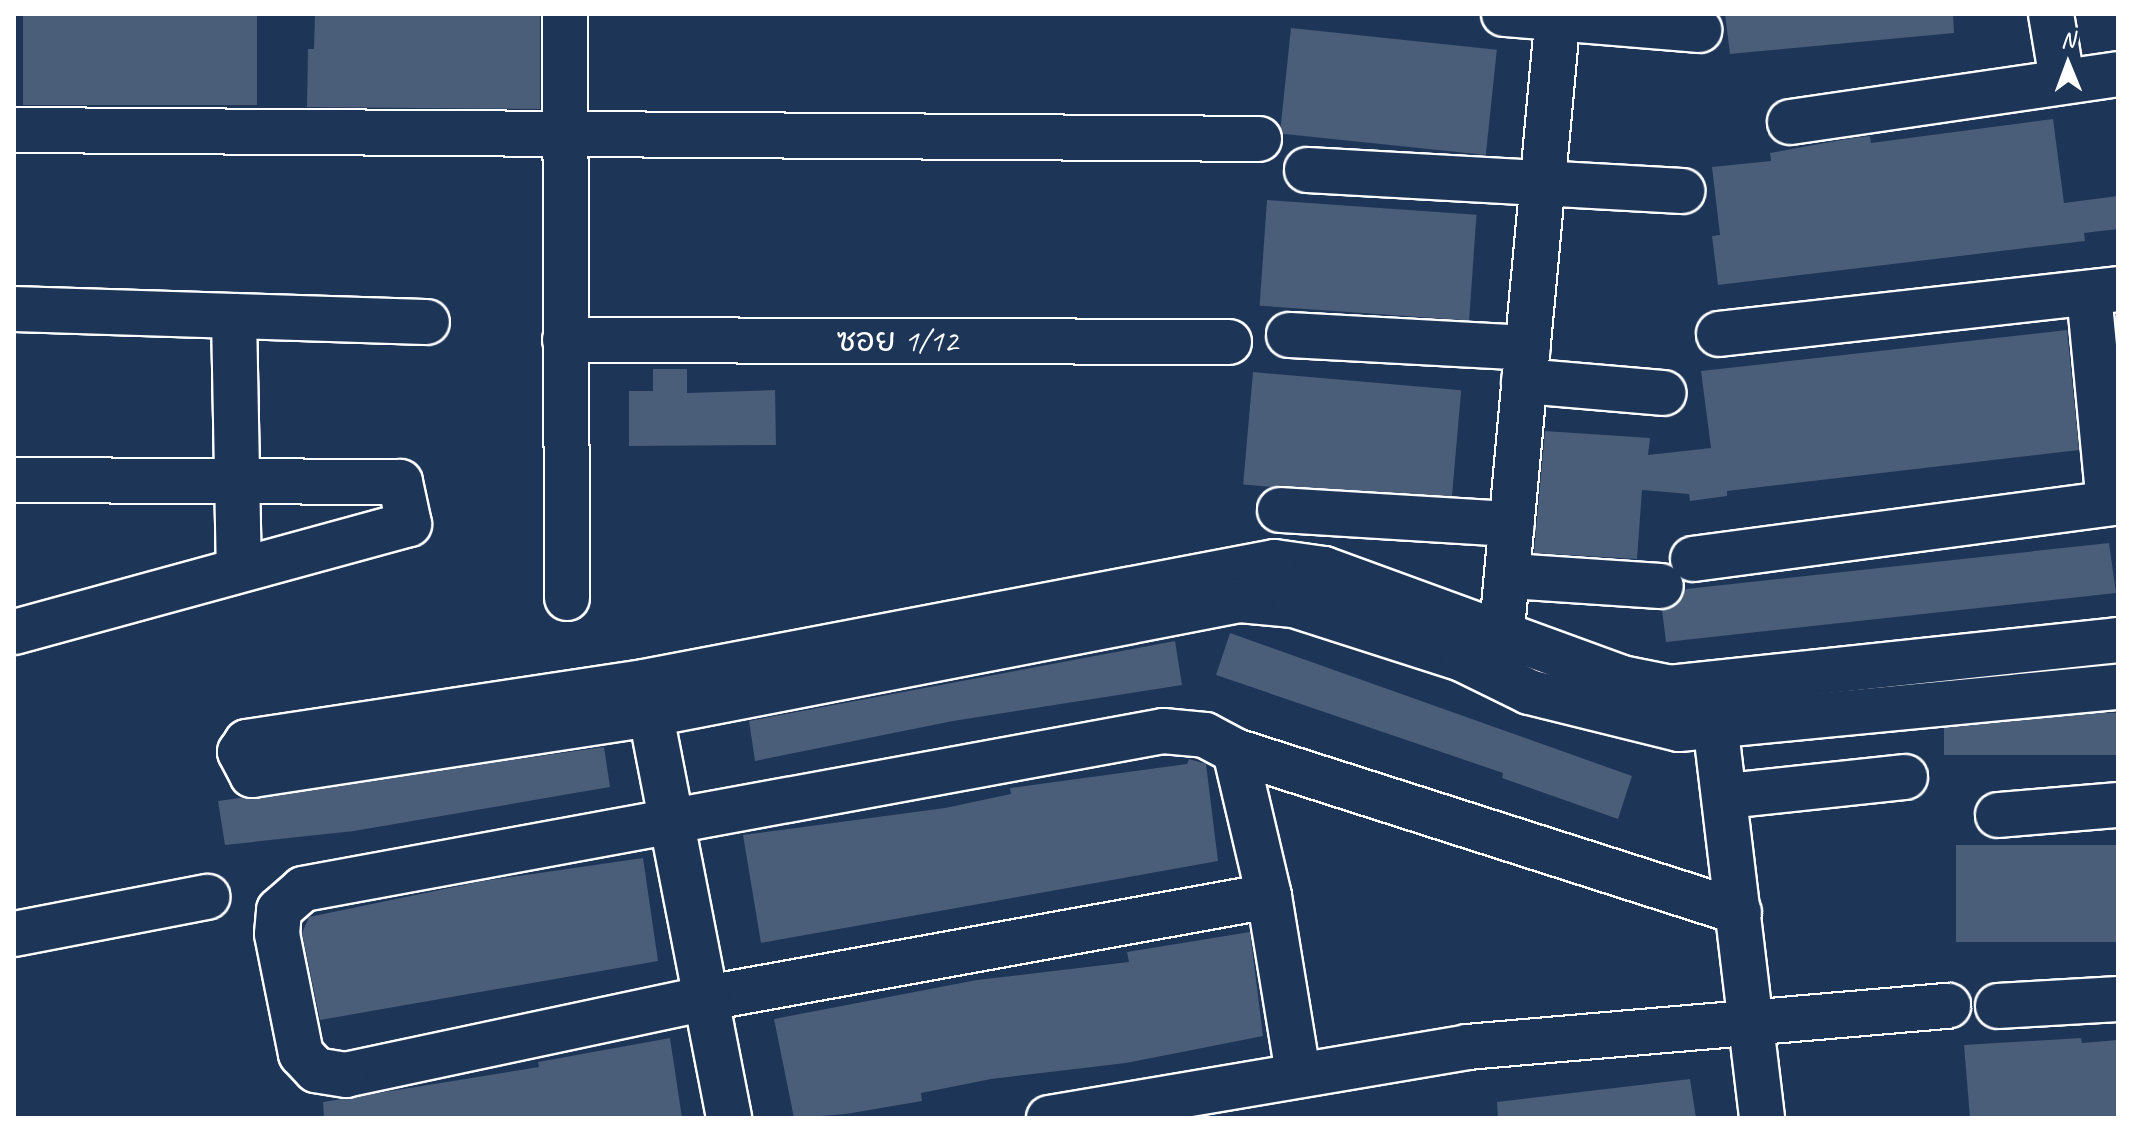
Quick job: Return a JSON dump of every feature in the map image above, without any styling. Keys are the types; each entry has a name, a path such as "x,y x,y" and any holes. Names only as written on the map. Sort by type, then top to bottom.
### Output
{"street":[{"path":"565,14 567,598"},
{"path":"1504,14 1558,16 1699,30"},
{"path":"2051,14 2062,80"},
{"path":"1500,655 1510,576 1512,524 1558,16"},
{"path":"1790,122 2118,74"},
{"path":"14,130 1259,139"},
{"path":"1307,170 1682,191"},
{"path":"1510,576 1677,572 2114,502 2104,291 1719,334"},
{"path":"14,309 427,322"},
{"path":"234,316 239,569"},
{"path":"1289,335 1526,364 1663,393"},
{"name":"ซอย 1/12","path":"565,340 1229,342"},
{"path":"14,480 400,482 409,524 14,632"},
{"path":"1280,510 1512,524"},
{"path":"648,698 247,742 240,752 242,762 252,775 648,698 1274,562 1324,569 1500,655 1672,688 1713,705 2118,687"},
{"path":"1713,705 2118,640"},
{"path":"648,698 669,821 729,1118"},
{"path":"1713,705 1727,796 1762,1118"},
{"path":"1269,896 707,998 346,1075 316,1070 301,1054 277,934 279,910 303,889 1163,731 1205,735 1235,751 1739,912"},
{"path":"1235,751 1269,896 1298,1074"},
{"path":"1727,796 1905,777"},
{"path":"1998,815 2118,805"},
{"path":"14,934 207,897"},
{"path":"1998,1006 2118,999"},
{"path":"1049,1118 1467,1047 1948,1006"}],"building":[{"path":"23,14 257,14 257,105 23,105"},
{"path":"315,14 540,14 540,109 307,107 308,49 314,49"},
{"path":"1725,14 1953,14 1954,33 1730,54"},
{"path":"1291,28 1497,50 1486,155 1280,133"},
{"path":"2053,119 2064,203 2118,196 2118,229 2084,233 2085,241 1718,285 1712,236 1720,235 1712,167 1771,161 1770,153 1852,138 1870,136 1871,143"},
{"path":"1267,200 1476,215 1469,320 1260,306"},
{"path":"2067,330 2079,450 1727,491 1727,496 1690,501 1689,494 1642,490 1637,559 1534,553 1545,431 1650,438 1648,455 1711,448 1701,371"},
{"path":"653,369 687,369 687,393 775,390 776,445 629,446 629,391 653,391"},
{"path":"1253,372 1461,390 1451,503 1243,485"},
{"path":"2109,543 2116,593 1666,642 1662,610 1681,600 1686,589"},
{"path":"1230,633 1632,776 1618,819 1502,778 1503,773 1216,675"},
{"path":"1175,641 1182,685 953,721 755,761 749,721"},
{"path":"1944,713 2118,713 2118,755 1944,755"},
{"path":"604,747 610,787 354,831 225,845 218,801"},
{"path":"1189,759 1206,764 1218,861 761,943 743,835 945,808 1011,794 1010,788 1187,764"},
{"path":"1956,845 2118,845 2118,942 1956,942"},
{"path":"643,858 658,961 320,1020 302,933 309,917 483,881"},
{"path":"1250,932 1263,1036 1126,1063 991,1079 921,1093 922,1101 846,1114 794,1118 774,1019 977,980 1129,962 1127,952"},
{"path":"670,1038 682,1118 324,1118 323,1102 539,1067 538,1062"},
{"path":"2081,1038 2082,1043 2118,1040 2118,1118 1970,1118 1964,1045"},
{"path":"1690,1079 1696,1118 1498,1118 1497,1102"}]}
